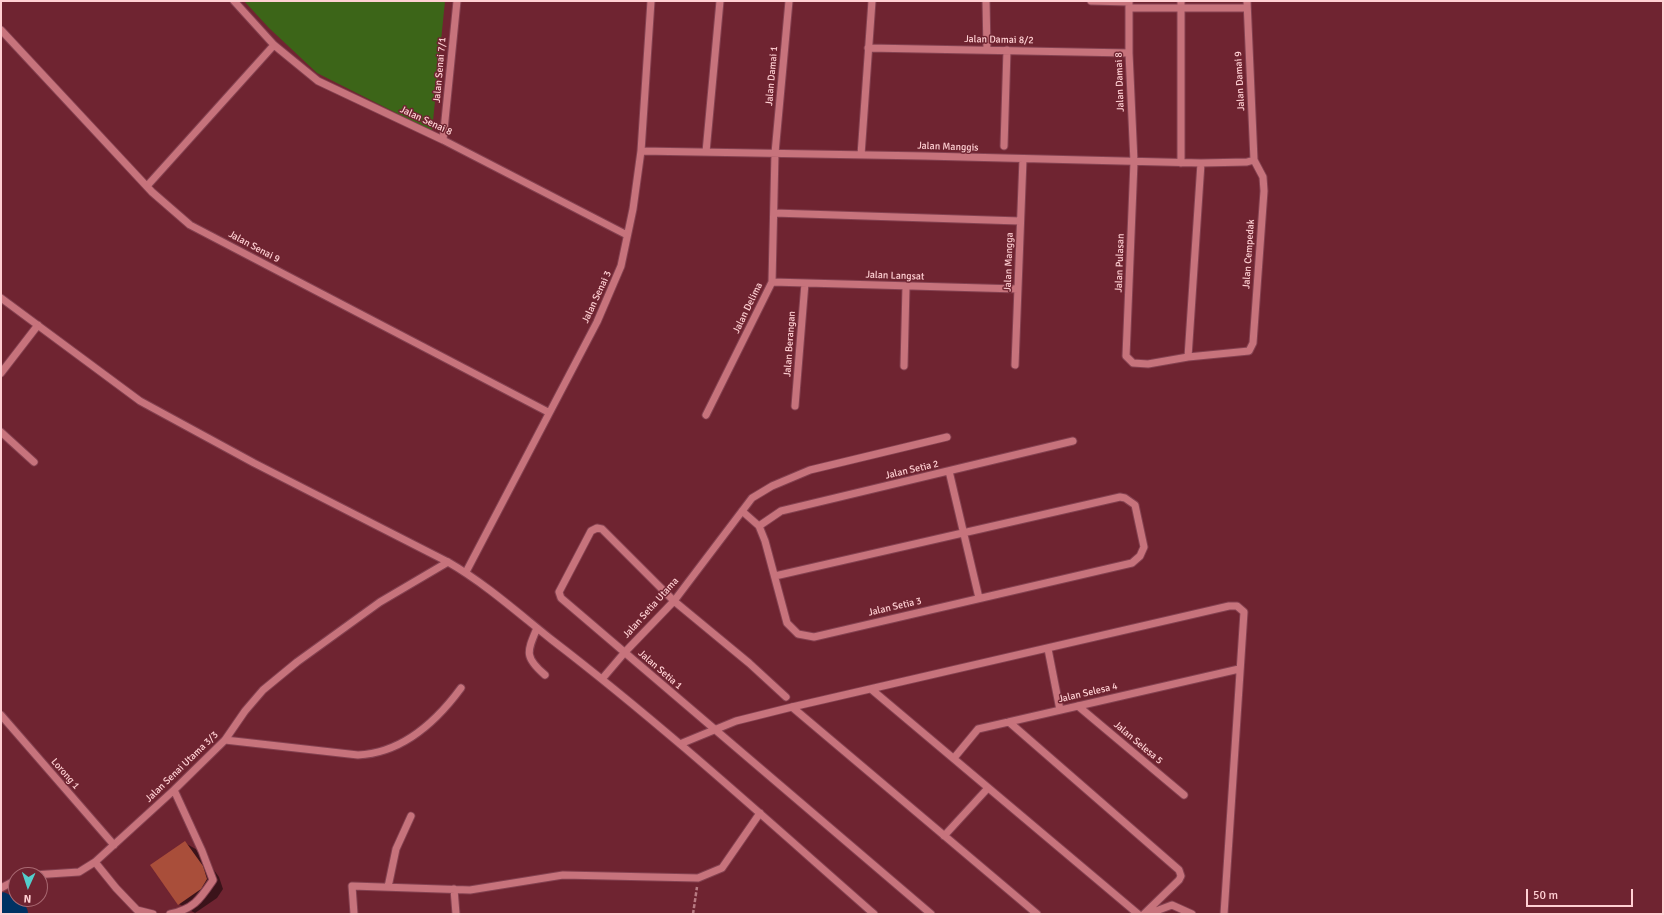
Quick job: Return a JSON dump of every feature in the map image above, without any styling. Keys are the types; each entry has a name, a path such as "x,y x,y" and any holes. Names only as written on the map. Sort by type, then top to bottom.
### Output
{"street":[{"name":"Jalan Senai 8","path":"234,1 274,45 318,81 443,140 627,235"},
{"name":"Jalan Senai 7/1","path":"443,140 457,1"},
{"name":"Jalan Senai 3","path":"466,572 548,412 597,322 622,266 633,209 641,151 651,1"},
{"path":"706,152 720,1"},
{"name":"Jalan Damai 1","path":"775,153 789,1"},
{"path":"861,154 872,1"},
{"path":"986,1 987,50"},
{"path":"1091,1 1129,4 1247,4"},
{"name":"Jalan Damai 8","path":"1129,4 1129,53 1134,162"},
{"name":"Jalan Damai 9","path":"1247,4 1254,160"},
{"path":"1181,5 1181,163"},
{"name":"Jalan Senai 9","path":"1,30 147,186 190,225 548,412"},
{"path":"147,186 274,45"},
{"name":"Jalan Damai 8/2","path":"868,48 1129,53"},
{"path":"1004,146 1007,50"},
{"name":"Jalan Manggis","path":"641,151 861,154 1181,163 1247,162 1254,160"},
{"name":"Jalan Delima","path":"706,415 772,282 775,153"},
{"name":"Jalan Mangga","path":"1015,365 1023,159"},
{"name":"Jalan Cempedak","path":"1188,357 1249,351 1253,344 1264,191 1263,177 1254,160"},
{"name":"Jalan Pulasan","path":"1134,162 1126,356 1133,363 1148,364 1188,357"},
{"path":"1188,357 1201,163"},
{"path":"774,213 1020,221"},
{"name":"Jalan Langsat","path":"772,282 1018,289"},
{"name":"Jalan Berangan","path":"795,406 805,283"},
{"path":"904,366 906,287"},
{"path":"1,298 140,401 254,463 466,572 497,594 680,744 874,914"},
{"path":"1,373 38,325"},
{"path":"1,432 34,462"},
{"name":"Jalan Setia Utama","path":"602,679 625,652 674,601 752,498 772,486 810,470 947,437"},
{"name":"Jalan Setia 2","path":"758,526 780,511 1073,441"},
{"path":"949,471 979,598"},
{"name":"Jalan Setia 3","path":"742,511 758,526 765,541 787,623 798,634 814,637 1132,563 1140,556 1144,548 1135,505 1125,498 1114,498 964,532"},
{"name":"Jalan Setia 1","path":"674,601 602,529 596,528 591,531 559,592 561,598 713,730 931,914"},
{"path":"775,576 964,532"},
{"name":"Jalan Senai Utama 3/3","path":"48,874 79,872 95,862 174,790 225,740 245,711 263,690 297,662 380,602 448,562"},
{"path":"674,601 744,659 786,697"},
{"path":"680,744 736,721 792,707 871,690 1229,606 1237,606 1244,612 1239,669 1224,914"},
{"path":"537,628 528,648 529,654 533,664 545,674"},
{"path":"1048,649 1060,710"},
{"name":"Jalan Selesa 4","path":"954,758 978,729 1239,669"},
{"path":"225,740 358,755 373,754 401,744 424,729 446,708 461,688"},
{"path":"871,690 954,758 1138,914"},
{"name":"Jalan Selesa 5","path":"1078,706 1184,795"},
{"path":"792,707 1037,914"},
{"name":"Lorong 1","path":"1,715 114,845"},
{"path":"1009,722 1179,870 1181,876 1179,880 1144,914"},
{"path":"944,836 988,788"},
{"path":"170,914 178,913 199,901 213,880 202,851 174,790"},
{"path":"354,914 352,886 470,890 563,875 698,878 722,868 760,813"},
{"path":"388,887 396,849 412,816"},
{"path":"95,862 116,888 137,910 153,914"},
{"path":"454,889 456,914"},
{"path":"1148,914 1172,905 1192,914"}],"path":[{"path":"694,914 698,878"}],"green space":[{"path":"244,1 445,1 432,131 317,73 269,28"}],"building":[{"path":"185,841 203,866 207,879 201,889 178,905 150,865"}],"waterway":[{"path":"1,905 15,914"}]}
